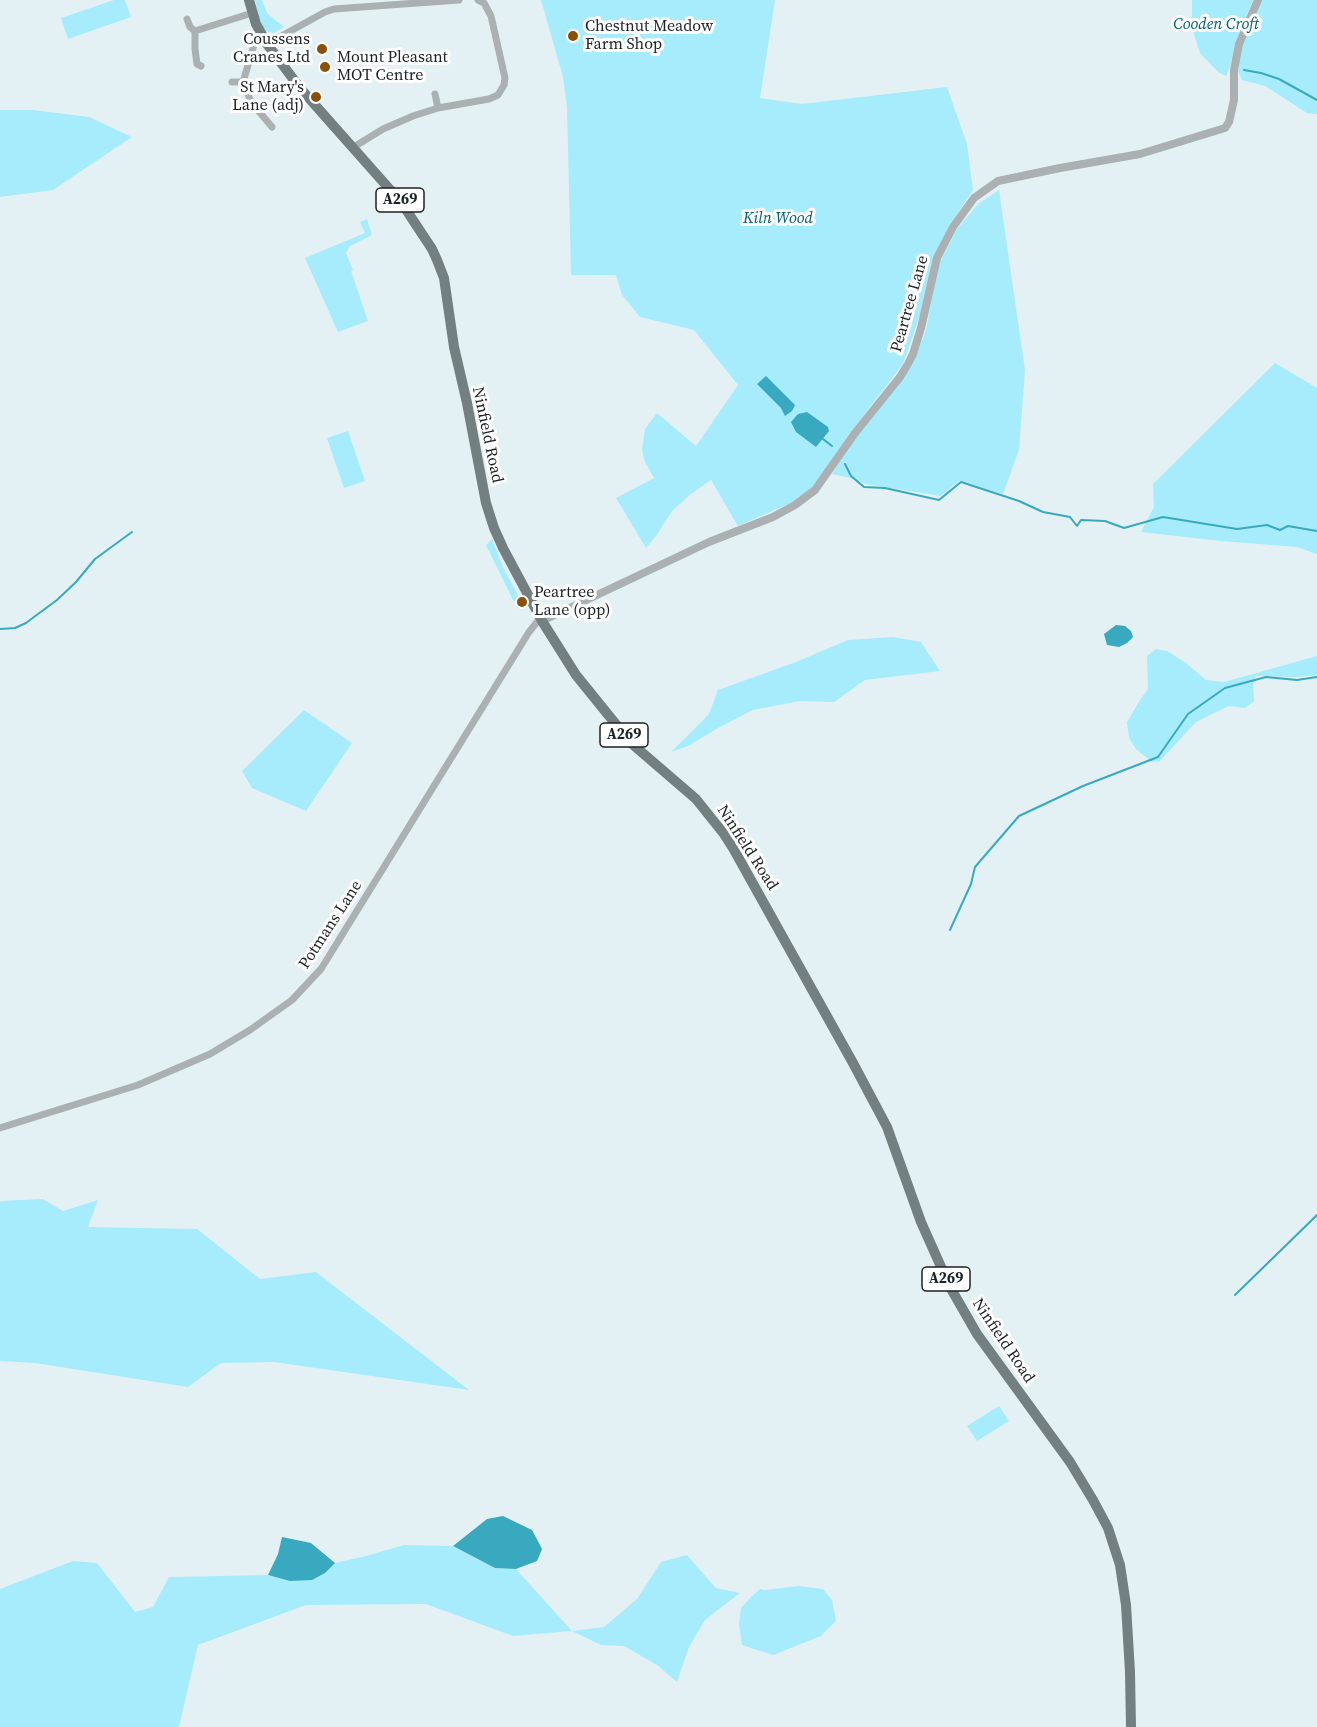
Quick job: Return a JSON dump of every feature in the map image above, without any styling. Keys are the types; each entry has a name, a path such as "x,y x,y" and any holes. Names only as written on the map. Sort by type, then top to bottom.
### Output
{"main road":[{"name":"Ninfield Road","path":"249,0 260,34 267,44 300,88 401,202 432,249 444,278 454,347 486,503 494,528 508,558 542,621 576,675 631,743 696,800 733,848 853,1063 886,1127 924,1229 954,1295 977,1334 1050,1434 1093,1500 1108,1528 1120,1565 1126,1605 1131,1727"}],"street":[{"path":"267,44 334,9 459,0"},
{"path":"357,145 383,129 413,116 498,95 505,78 491,16 484,3 478,0"},
{"name":"Peartree Lane","path":"542,621 709,542 773,517 795,505 815,490 908,364 921,328 937,258 953,227 974,198 998,181 1140,154 1225,128 1229,122 1234,100 1234,70 1239,44 1258,0"},
{"path":"195,31 252,12"},
{"path":"187,20 195,31"},
{"path":"195,31 197,64 201,66"},
{"path":"260,34 254,45 243,82 251,102 272,127"},
{"path":"232,82 243,82"},
{"path":"435,94 438,108"},
{"name":"Potmans Lane","path":"0,1128 138,1085 210,1054 250,1030 292,1000 321,969 522,641 537,622 542,621"}],"green space":[{"path":"114,0 125,0 131,17 68,39 61,18"},
{"path":"255,0 262,0 267,13 284,27 274,33 265,31"},
{"name":"Kiln Wood","path":"541,0 775,0 760,98 802,104 947,87 967,144 973,190 949,226 934,257 922,309 903,364 849,434 815,485 793,502 738,526 711,480 672,511 646,548 616,498 654,478 645,462 642,450 645,429 657,413 696,446 738,385 694,330 640,317 622,295 616,275 571,275 567,107 563,77"},
{"name":"Cooden Croft","path":"1192,0 1253,0 1236,41 1226,76 1218,72 1200,53 1192,28"},
{"path":"1262,0 1317,0 1317,97 1315,101 1317,102 1317,114 1307,113 1265,86 1242,80 1238,71 1241,48"},
{"path":"0,110 33,110 89,117 132,137 53,190 0,197"},
{"path":"999,190 1025,370 1019,450 1003,494 959,481 941,496 865,484 832,474 851,444 912,366 926,330 941,260 957,229 978,204"},
{"path":"367,219 372,235 350,246 346,253 368,321 338,332 305,258 365,233 360,222"},
{"path":"1275,363 1317,388 1317,554 1297,547 1141,532 1154,507 1153,484"},
{"path":"348,431 365,481 344,488 327,438"},
{"path":"492,539 503,567 518,595 514,602 486,545"},
{"path":"893,637 921,642 940,671 865,680 834,702 800,701 753,710 688,746 671,752 709,714 718,690 796,662 848,640"},
{"path":"1156,649 1167,651 1206,680 1224,682 1317,656 1317,675 1256,676 1253,684 1254,701 1245,708 1229,706 1196,722 1160,761 1152,762 1136,749 1129,738 1127,722 1148,689 1147,656"},
{"path":"304,710 352,743 306,811 252,788 242,771"},
{"path":"43,1199 63,1211 98,1200 88,1227 197,1229 260,1279 316,1272 469,1390 274,1362 221,1363 188,1387 35,1363 0,1361 0,1201"},
{"path":"999,1406 1009,1421 977,1441 967,1426"},
{"path":"404,1545 453,1546 495,1568 516,1569 572,1631 513,1636 426,1604 306,1605 198,1645 179,1727 0,1727 0,1589 73,1561 97,1563 135,1612 153,1607 169,1577 268,1575 290,1581 325,1573 335,1563"},
{"path":"687,1555 716,1588 740,1593 705,1620 689,1647 677,1682 657,1665 624,1646 601,1645 572,1631 604,1627 637,1599 661,1562"},
{"path":"798,1586 823,1589 832,1600 836,1621 821,1636 773,1655 742,1645 739,1624 741,1608 751,1597 760,1589"}],"shaded area":[{"path":"766,376 795,405 792,411 785,416 781,408 757,384"},
{"path":"807,412 828,427 829,431 816,447 796,432 791,422 798,414"},
{"path":"1116,625 1125,626 1131,631 1133,637 1119,647 1107,645 1104,634"},
{"path":"503,1516 532,1530 542,1549 537,1561 516,1569 495,1568 453,1546 487,1519"},
{"path":"282,1537 311,1543 335,1563 325,1573 312,1580 290,1581 268,1575 278,1554"}],"waterway":[{"path":"1244,70 1279,79 1317,100"},
{"path":"823,439 832,446"},
{"path":"845,464 851,476 864,487 885,488 939,500 961,482 1019,501 1043,512 1070,517 1077,526 1081,520 1105,521 1124,528 1163,517 1237,529 1267,525 1280,530 1288,526 1317,531"},
{"path":"0,629 15,628 26,623 57,600 95,559 132,532"},
{"path":"950,930 971,884 975,867 1019,816 1083,786 1158,757 1188,714 1225,688 1266,677 1297,680 1317,677"},
{"path":"1235,1295 1317,1215"}],"place":[{"name":"Chestnut Meadow Farm Shop","path":"573,36"},
{"name":"Coussens Cranes Ltd","path":"322,49"},
{"name":"Mount Pleasant MOT Centre","path":"325,67"},
{"name":"St Mary's Lane (adj)","path":"316,97"},
{"name":"Peartree Lane (opp)","path":"522,602"}]}
